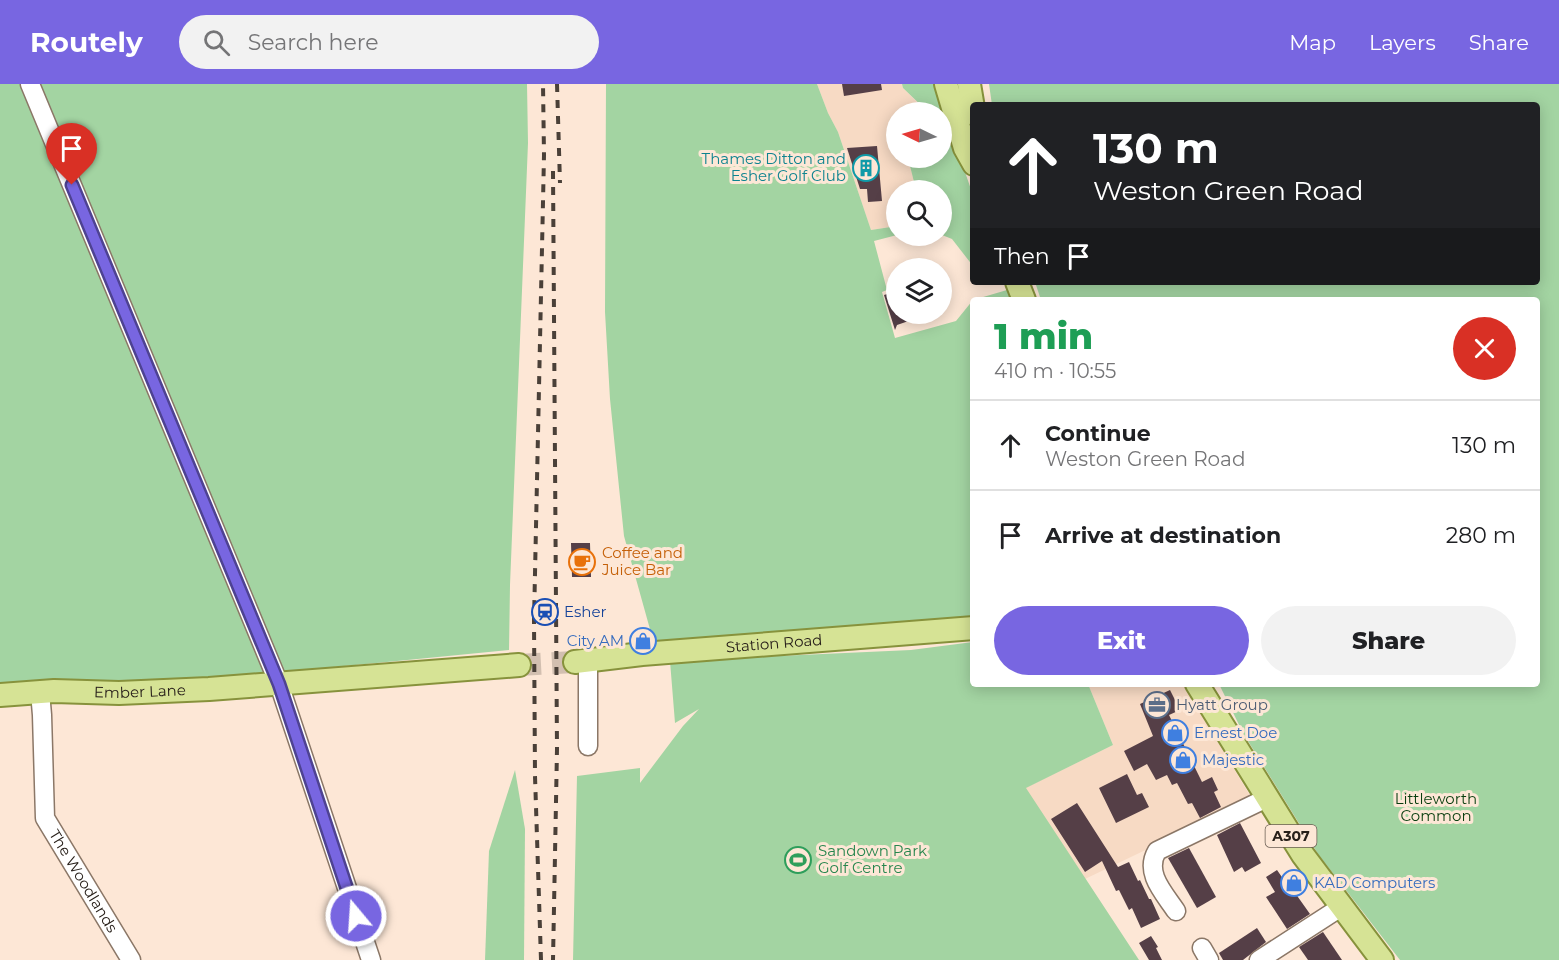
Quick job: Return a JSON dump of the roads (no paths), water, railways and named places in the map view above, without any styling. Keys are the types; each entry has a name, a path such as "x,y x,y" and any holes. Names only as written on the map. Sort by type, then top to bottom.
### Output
{"main road":[{"path":"946,84 965,148 970,157"},
{"path":"969,84 972,102"},
{"path":"977,84 977,102"},
{"name":"Station Road","path":"581,661 642,654 970,628"},
{"path":"279,684 519,665"},
{"name":"Ember Lane","path":"0,695 40,692 131,692 279,684"},
{"name":"A307","path":"1199,687 1303,855 1382,960"}],"street":[{"path":"30,84 279,684 371,960"},
{"path":"581,661 588,746"},
{"name":"The Woodlands","path":"40,692 45,818 131,960"},
{"path":"1176,911 1155,879 1152,860 1157,851 1267,798"},
{"path":"1259,960 1341,907"}],"tunnel":[{"path":"519,665 575,662"}],"railway":[{"path":"541,960 535,776 534,620 544,155 543,84"},
{"path":"557,84 560,183"},
{"path":"553,171 557,749 553,960"}],"place":[{"name":"Thames Ditton and Esher Golf Club","path":"866,168"},
{"name":"Coffee and Juice Bar","path":"582,562"},
{"name":"Esher","path":"545,612"},
{"name":"City AM","path":"643,641"},
{"name":"Hyatt Group","path":"1157,705"},
{"name":"Ernest Doe","path":"1175,733"},
{"name":"Majestic","path":"1183,760"},
{"name":"Sandown Park Golf Centre","path":"798,860"},
{"name":"KAD Computers","path":"1294,883"}],"park label":[{"name":"Littleworth Common","path":"1436,808"}]}
